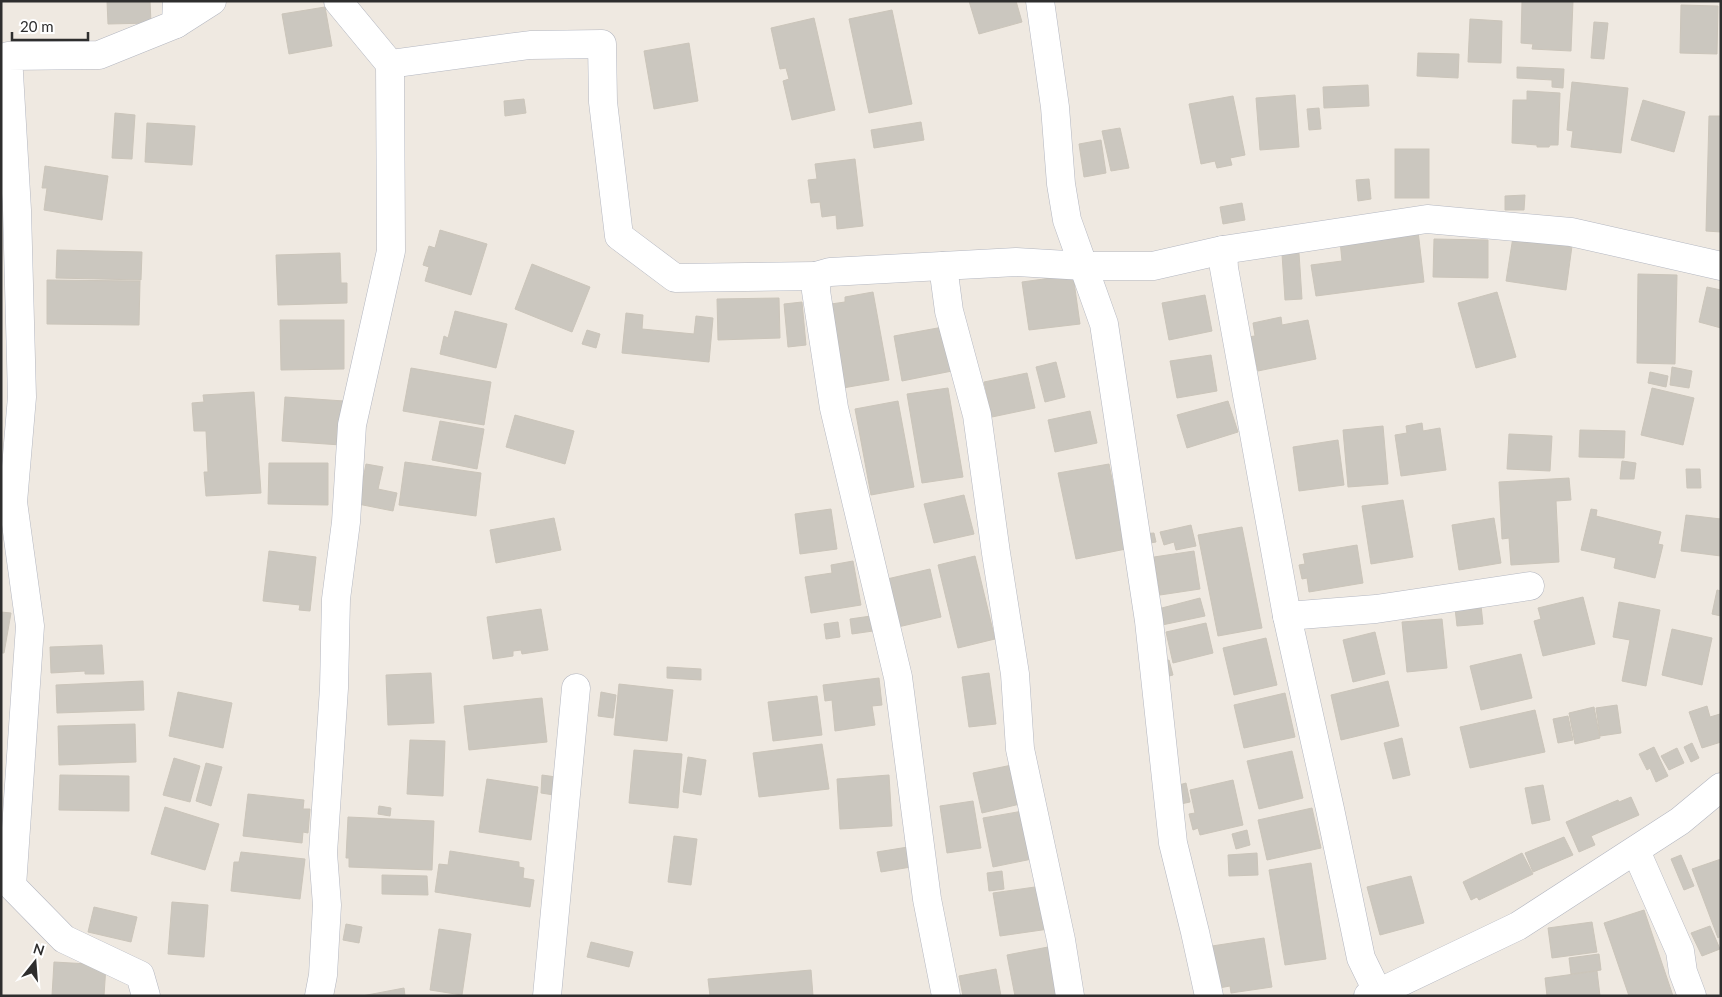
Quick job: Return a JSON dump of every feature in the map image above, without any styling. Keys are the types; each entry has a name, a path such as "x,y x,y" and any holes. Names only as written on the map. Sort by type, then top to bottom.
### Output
{"street":[{"path":"146,996 140,975 64,939 7,882 30,626 13,502 22,397 17,210 5,56 99,55 177,12 212,1"},
{"path":"319,996 323,975 327,905 323,853 334,688 336,599 346,522 352,426 391,251 390,64 338,1"},
{"path":"1040,1 1055,108 1061,184 1067,220 1104,324 1149,621 1172,843 1209,996"},
{"path":"390,64 530,45 602,44 603,102 619,236 675,278 816,276 830,272 1016,262 1084,266 1153,266 1223,250 1427,219 1570,232 1721,266"},
{"path":"1223,250 1224,268 1287,616 1361,958 1373,994 1518,926 1717,798"},
{"path":"943,266 950,311 977,415 1015,674 1020,749 1061,940 1070,996"},
{"path":"816,276 816,291 834,408 898,677 927,899 946,996"},
{"path":"1287,616 1376,609 1530,586"},
{"path":"547,996 576,688"},
{"path":"1636,851 1680,951 1683,972 1692,996"}],"building":[{"path":"107,1 150,1 151,23 108,24"},
{"path":"969,1 1016,1 1022,22 979,34"},
{"path":"1522,1 1573,1 1571,51 1532,49 1533,44 1521,43"},
{"path":"1681,5 1718,6 1717,54 1680,53"},
{"path":"325,7 332,46 289,54 282,14"},
{"path":"892,10 912,104 869,113 849,19"},
{"path":"814,18 835,110 792,120 783,81 789,79 786,68 780,69 771,28"},
{"path":"1470,19 1502,21 1501,63 1468,62"},
{"path":"1594,22 1608,23 1604,59 1591,58"},
{"path":"689,43 698,101 654,109 644,51"},
{"path":"1418,53 1459,54 1458,78 1417,76"},
{"path":"1517,67 1564,69 1563,88 1552,87 1552,80 1517,78"},
{"path":"1572,82 1628,88 1621,153 1571,147 1573,131 1567,130"},
{"path":"1368,85 1369,106 1324,108 1323,87"},
{"path":"1527,91 1560,93 1558,145 1537,147 1537,145 1512,143 1513,100 1527,100"},
{"path":"1295,95 1299,147 1260,150 1256,98"},
{"path":"1233,96 1245,155 1230,158 1232,165 1217,168 1215,161 1201,164 1189,104"},
{"path":"524,99 526,113 505,116 504,101"},
{"path":"1643,100 1685,112 1674,152 1631,140"},
{"path":"1319,108 1321,129 1309,130 1307,109"},
{"path":"115,113 135,115 132,159 112,158"},
{"path":"1709,116 1721,116 1721,232 1706,231"},
{"path":"921,122 924,140 874,148 871,130"},
{"path":"147,123 195,126 192,165 145,162"},
{"path":"1120,128 1129,168 1111,171 1102,131"},
{"path":"1101,140 1106,173 1084,177 1079,144"},
{"path":"1395,149 1429,149 1429,198 1395,198"},
{"path":"855,159 863,226 837,229 836,215 822,217 820,202 811,203 808,180 817,179 815,164"},
{"path":"45,166 108,176 102,220 44,210 47,188 42,188"},
{"path":"1369,179 1371,199 1358,201 1356,180"},
{"path":"1525,195 1524,210 1505,210 1505,196"},
{"path":"1242,203 1245,220 1223,224 1220,207"},
{"path":"440,230 487,244 471,295 425,281 429,267 423,265 429,246 435,248"},
{"path":"1418,231 1424,282 1316,296 1311,265 1342,261 1340,241"},
{"path":"1513,237 1572,246 1566,290 1506,281"},
{"path":"1434,239 1488,240 1488,278 1433,277"},
{"path":"57,250 142,252 141,280 56,278"},
{"path":"340,253 341,283 347,283 347,303 278,305 276,255"},
{"path":"1299,253 1302,299 1285,300 1282,254"},
{"path":"532,264 590,287 572,332 515,309"},
{"path":"1638,274 1677,275 1675,364 1637,363"},
{"path":"1073,275 1080,324 1029,330 1022,282"},
{"path":"47,280 140,281 139,325 47,324"},
{"path":"1707,287 1721,290 1721,328 1699,322"},
{"path":"873,292 889,380 837,389 833,369 842,368 831,304 845,302 845,297"},
{"path":"1497,292 1516,357 1476,368 1458,303"},
{"path":"1205,295 1212,331 1169,340 1162,303"},
{"path":"779,298 780,338 718,340 717,299"},
{"path":"802,302 806,345 788,347 784,304"},
{"path":"455,311 507,324 496,368 440,354 444,336 448,338"},
{"path":"626,313 643,315 642,329 694,334 696,316 713,318 709,362 622,353"},
{"path":"1281,317 1282,325 1308,320 1316,359 1258,371 1255,358 1252,359 1247,337 1255,336 1253,323"},
{"path":"280,320 344,320 344,369 281,370"},
{"path":"943,327 952,371 902,381 894,336"},
{"path":"587,330 600,334 596,348 582,344"},
{"path":"1211,355 1217,391 1177,398 1170,361"},
{"path":"1056,362 1065,397 1045,402 1036,367"},
{"path":"1672,367 1692,371 1689,388 1670,385"},
{"path":"411,368 491,382 484,425 403,411"},
{"path":"1650,372 1668,376 1666,387 1648,383"},
{"path":"1027,373 1035,408 992,417 984,382"},
{"path":"948,388 963,477 922,483 907,394"},
{"path":"1652,388 1694,398 1683,445 1641,435"},
{"path":"254,392 261,493 206,496 204,472 208,472 206,431 194,431 192,403 204,402 203,395"},
{"path":"285,397 344,401 341,445 282,441"},
{"path":"898,401 914,487 871,495 855,409"},
{"path":"1228,401 1238,432 1187,448 1177,415"},
{"path":"1090,411 1097,443 1055,452 1048,420"},
{"path":"515,415 574,431 565,464 506,447"},
{"path":"440,421 484,429 477,469 432,460"},
{"path":"1422,423 1423,431 1440,428 1446,470 1401,476 1395,435 1407,433 1406,426"},
{"path":"1383,426 1388,484 1348,487 1343,430"},
{"path":"1580,430 1625,431 1624,458 1579,457"},
{"path":"1509,434 1552,436 1550,471 1507,469"},
{"path":"1338,440 1344,485 1299,491 1293,447"},
{"path":"1622,461 1636,463 1634,479 1620,479"},
{"path":"405,462 481,473 476,516 399,505"},
{"path":"269,463 328,463 328,505 268,504"},
{"path":"366,464 383,467 378,489 397,493 393,511 358,504"},
{"path":"1109,464 1126,549 1076,559 1058,473"},
{"path":"1686,469 1700,469 1701,488 1687,488"},
{"path":"1569,478 1571,500 1556,501 1559,562 1511,565 1509,538 1502,539 1499,482"},
{"path":"964,495 974,534 934,543 924,504"},
{"path":"1403,500 1413,557 1371,564 1362,506"},
{"path":"831,509 837,549 800,554 795,514"},
{"path":"1591,509 1597,510 1596,516 1661,532 1658,544 1663,545 1655,578 1614,568 1616,558 1581,550"},
{"path":"1686,515 1721,519 1721,556 1681,551"},
{"path":"554,518 561,550 496,563 490,530"},
{"path":"1494,518 1501,563 1459,570 1452,525"},
{"path":"1191,525 1196,546 1176,550 1174,542 1164,545 1160,532"},
{"path":"1242,527 1262,628 1218,636 1198,535"},
{"path":"1154,533 1156,542 1144,544 1142,534"},
{"path":"1357,545 1363,583 1309,592 1307,578 1302,579 1299,565 1305,564 1303,554"},
{"path":"269,551 316,557 310,611 299,610 300,605 263,601"},
{"path":"1194,551 1200,589 1160,595 1154,557"},
{"path":"975,556 995,639 958,648 938,565"},
{"path":"853,561 861,605 811,613 805,577 832,573 831,565"},
{"path":"930,569 941,617 898,627 887,579"},
{"path":"1717,590 1721,591 1721,616 1712,614"},
{"path":"1480,596 1483,624 1457,626 1454,599"},
{"path":"1583,597 1595,644 1543,656 1534,621 1541,619 1538,608"},
{"path":"1200,598 1205,616 1162,625 1158,609"},
{"path":"1619,602 1660,610 1646,686 1622,681 1630,640 1613,637"},
{"path":"541,609 548,650 522,654 521,650 513,651 513,656 493,659 487,617"},
{"path":"1,612 11,613 4,653 1,653"},
{"path":"871,616 873,631 852,634 850,619"},
{"path":"1442,619 1447,668 1407,672 1402,622"},
{"path":"838,622 840,637 826,639 824,624"},
{"path":"1206,623 1213,653 1173,663 1166,632"},
{"path":"1672,629 1712,638 1702,685 1662,675"},
{"path":"1375,632 1385,674 1353,682 1343,640"},
{"path":"1266,638 1277,685 1234,695 1223,648"},
{"path":"102,645 104,674 85,674 85,671 51,673 50,647"},
{"path":"1521,654 1532,698 1481,710 1470,666"},
{"path":"1169,660 1173,675 1165,677 1161,662"},
{"path":"667,667 701,669 701,680 667,678"},
{"path":"431,673 434,723 388,725 386,675"},
{"path":"989,673 996,724 969,727 962,677"},
{"path":"879,678 882,705 872,706 875,725 835,731 832,700 825,701 823,685"},
{"path":"143,681 144,710 57,713 56,685"},
{"path":"1388,681 1399,726 1341,740 1331,695"},
{"path":"619,684 673,690 667,741 614,735"},
{"path":"178,692 232,703 223,748 169,736"},
{"path":"601,692 616,695 613,718 598,716"},
{"path":"1285,693 1295,737 1244,748 1234,705"},
{"path":"817,696 822,735 773,741 768,702"},
{"path":"542,698 547,742 469,750 464,706"},
{"path":"1617,705 1621,733 1600,736 1596,708"},
{"path":"1707,706 1710,717 1720,714 1721,742 1702,748 1689,712"},
{"path":"1594,707 1600,738 1575,744 1569,713"},
{"path":"1535,710 1545,752 1470,768 1460,727"},
{"path":"1568,716 1573,740 1558,743 1553,719"},
{"path":"135,724 136,762 59,765 58,726"},
{"path":"1402,738 1410,775 1393,779 1384,743"},
{"path":"410,740 445,741 443,796 407,794"},
{"path":"1692,743 1699,758 1691,762 1684,747"},
{"path":"822,744 829,789 759,797 753,753"},
{"path":"1654,747 1668,776 1656,782 1650,768 1647,770 1639,754"},
{"path":"1677,748 1684,763 1669,770 1661,756"},
{"path":"634,750 682,754 678,808 629,803"},
{"path":"1292,751 1303,798 1259,809 1247,761"},
{"path":"688,757 706,760 701,795 683,792"},
{"path":"174,758 200,766 190,802 163,795"},
{"path":"206,763 222,767 211,806 196,801"},
{"path":"1012,765 1020,804 982,813 973,773"},
{"path":"60,775 129,776 129,811 59,810"},
{"path":"542,775 556,777 554,795 541,793"},
{"path":"889,775 892,826 840,829 837,779"},
{"path":"487,779 538,787 531,840 479,832"},
{"path":"1233,780 1243,825 1200,835 1198,828 1193,830 1189,814 1195,813 1190,790"},
{"path":"1186,783 1190,802 1176,805 1172,787"},
{"path":"1543,785 1550,820 1532,824 1525,788"},
{"path":"248,794 304,800 303,809 310,809 308,833 303,832 302,843 243,836"},
{"path":"1631,797 1639,815 1591,836 1595,845 1579,852 1566,822 1618,800 1619,802"},
{"path":"973,801 981,848 947,853 940,806"},
{"path":"379,806 391,808 390,816 378,814"},
{"path":"165,807 219,824 205,870 151,854"},
{"path":"1312,808 1321,848 1267,860 1258,820"},
{"path":"1023,811 1032,859 993,867 983,818"},
{"path":"348,817 434,821 432,870 349,867 349,858 346,858"},
{"path":"1247,830 1250,845 1236,849 1232,834"},
{"path":"674,836 697,839 691,885 668,882"},
{"path":"1564,837 1573,855 1533,872 1525,853"},
{"path":"908,847 911,867 881,872 877,852"},
{"path":"450,851 519,862 519,867 524,868 523,878 534,880 530,907 435,892 439,864 448,865"},
{"path":"241,852 305,859 300,899 231,891 234,862 239,862"},
{"path":"1257,853 1258,875 1229,876 1228,855"},
{"path":"1522,853 1533,874 1479,900 1477,897 1471,900 1463,882"},
{"path":"1681,855 1694,886 1684,890 1671,859"},
{"path":"1721,859 1721,936 1718,938 1692,869"},
{"path":"1311,863 1326,959 1285,965 1269,870"},
{"path":"1002,871 1004,889 989,891 987,873"},
{"path":"382,875 427,876 428,895 382,894"},
{"path":"1411,876 1424,923 1380,935 1367,887"},
{"path":"1042,886 1049,929 1000,936 993,893"},
{"path":"172,902 208,905 204,957 168,954"},
{"path":"94,907 137,917 131,942 88,932"},
{"path":"1644,910 1673,996 1629,996 1604,923"},
{"path":"1592,922 1597,952 1552,958 1548,928"},
{"path":"346,924 362,927 359,943 343,940"},
{"path":"1710,926 1720,949 1702,956 1691,933"},
{"path":"439,929 471,934 462,995 430,990"},
{"path":"1264,938 1272,987 1231,993 1230,986 1219,988 1212,946"},
{"path":"591,942 633,952 629,967 587,957"},
{"path":"1048,947 1057,996 1015,996 1007,955"},
{"path":"1599,954 1601,970 1571,974 1569,958"},
{"path":"54,962 106,965 104,996 52,996"},
{"path":"996,969 1001,996 963,996 959,976"},
{"path":"811,970 813,996 710,996 708,979"},
{"path":"1597,971 1600,996 1547,996 1545,978"},
{"path":"404,988 405,996 362,996"}]}
